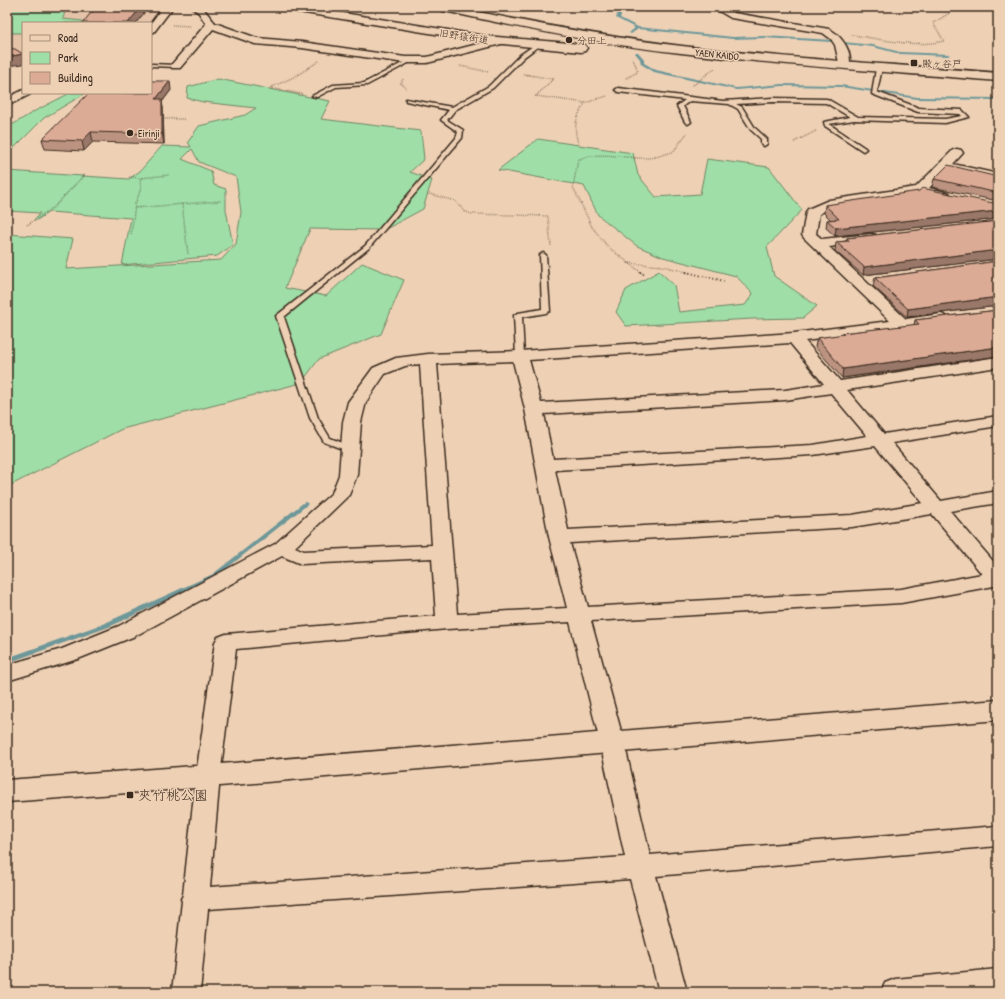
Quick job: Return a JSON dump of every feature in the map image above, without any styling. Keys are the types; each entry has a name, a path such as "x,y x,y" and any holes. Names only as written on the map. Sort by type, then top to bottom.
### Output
{"main road":[{"name":"旧野猿街道","path":"286,7 502,41 538,45 596,49 622,48 638,42"},
{"name":"YAEN KAIDO","path":"440,7 548,30 731,55 998,73"},
{"name":"YAEN KAIDO","path":"461,7 638,42"},
{"name":"YAEN KAIDO","path":"845,63 879,68 998,77"},
{"path":"7,791 208,776 998,710"}],"street":[{"path":"153,27 168,7"},
{"path":"196,7 202,11 210,26 255,41 302,45 412,60 428,60 502,41"},
{"path":"717,7 731,16 826,31 834,35 843,51 845,63"},
{"path":"176,66 210,26"},
{"path":"7,92 22,92"},
{"path":"7,103 22,93"},
{"path":"920,190 958,152"},
{"path":"944,166 998,178"},
{"path":"902,324 809,235 813,212 829,204 920,190 955,198"},
{"path":"817,244 888,236"},
{"path":"858,282 873,280"},
{"path":"7,673 70,654 127,631 282,548 340,495 348,475 352,422 357,402 379,371 402,361 520,356 794,338 961,316"},
{"path":"186,992 194,899 208,776 226,642 447,622 579,616 901,596 997,579 794,338"},
{"path":"520,356 534,409 559,538 612,742 640,867 673,992"},
{"path":"428,359 447,622"},
{"path":"534,409 785,395 998,362"},
{"path":"545,465 813,450 998,420"},
{"path":"559,538 852,522 998,497"},
{"path":"282,548 301,558 442,551"},
{"path":"194,899 640,867 998,836"},
{"path":"895,992 998,982"}],"lane":[{"path":"350,449 327,440 314,418 280,316 367,247 415,191 459,138 461,131 444,120 453,109 491,87 522,56 538,45"},
{"path":"7,55 22,55"},
{"path":"314,96 335,86 365,84 412,60"},
{"path":"152,66 176,66"},
{"path":"863,149 827,125 826,122 855,118 945,121 966,117 962,112 918,110 875,91 879,68"},
{"path":"618,90 688,100 732,104 773,100 827,101 855,118"},
{"path":"408,100 453,109"},
{"path":"688,100 680,106 688,122"},
{"path":"732,104 740,108 753,129 764,139 764,144"},
{"path":"520,356 518,315 546,311 543,255"}],"path":[{"path":"834,35 874,37 919,44 939,43 944,41 933,23 951,13 956,7"},
{"path":"153,27 210,26"},
{"path":"428,60 553,79 536,96 585,103 603,98 618,90 626,78 636,73 638,70 632,57 622,48"},
{"path":"314,96 270,88 296,76 335,50"},
{"path":"402,64 404,76 401,83 410,93 408,100"},
{"path":"695,83 700,79"},
{"path":"578,143 574,126 578,114 585,103"},
{"path":"163,116 161,120 184,119"},
{"path":"645,274 627,263 608,247 592,227 573,187 578,160 584,157 599,156 647,158 673,152 686,134 688,122"},
{"path":"794,142 827,125"},
{"path":"27,225 54,207 85,174"},
{"path":"129,177 140,178 169,175"},
{"path":"131,236 134,208 141,189 140,178"},
{"path":"415,191 455,201 464,211 471,214 548,216 551,246"},
{"path":"134,208 221,201"},
{"path":"182,204 188,254"},
{"path":"627,263 663,266 724,281"}],"shaded area":[{"path":"7,7 164,7 152,22 22,22 22,52 7,53"}],"green space":[{"path":"7,7 66,7 63,19 83,21 22,22 22,33 7,33"},
{"path":"218,79 330,101 321,119 421,131 424,159 410,172 432,180 423,209 384,230 310,229 285,288 326,296 362,263 404,280 381,334 319,359 301,383 122,429 7,487 7,234 73,239 66,269 221,260 236,244 241,212 236,177 199,162 192,149 182,159 211,171 214,185 226,189 226,210 233,245 217,256 122,265 131,218 49,212 37,220 34,220 40,213 7,211 7,171 129,179 140,171 162,146 191,147 188,142 199,126 245,115 256,108 203,102 187,98 188,87"},
{"path":"68,94 84,94 44,118 7,155 7,128 35,111"},
{"path":"538,139 633,153 638,175 656,197 700,194 707,159 769,167 802,210 767,247 774,276 817,306 803,318 752,319 626,326 616,312 626,290 659,271 674,285 679,312 745,305 753,294 736,276 663,257 637,246 598,215 584,186 498,170"}],"building":[{"path":"98,7 141,7 129,22 84,22"},
{"path":"7,48 15,49 22,53 22,54 7,57"},
{"path":"152,81 170,81 156,99 162,99 162,134 91,132 82,141 42,139 88,94 152,94"},
{"path":"948,165 998,177 998,193 934,179"},
{"path":"922,188 998,204 998,211 836,228 827,220 839,219 825,205 919,191"},
{"path":"998,221 998,250 864,267 836,242 849,241 847,238"},
{"path":"998,261 998,297 908,309 875,278"},
{"path":"998,310 998,347 843,369 817,338 844,334 842,333 919,324 915,320"}],"waterway":[{"path":"620,7 618,18 637,28"},
{"path":"631,33 637,28"},
{"path":"637,28 733,38 764,37 832,41"},
{"path":"844,43 873,46 900,53 948,55"},
{"path":"637,53 642,59 642,63 655,71 736,89 782,85 841,86 917,98 998,99"},
{"path":"7,661 107,625 215,575 305,504"}],"place":[{"name":"分田上","path":"569,40"},
{"name":"殿ヶ谷戸","path":"914,63"},
{"name":"Eirinji","path":"130,133"},
{"name":"夾竹桃公園","path":"130,795"}]}
